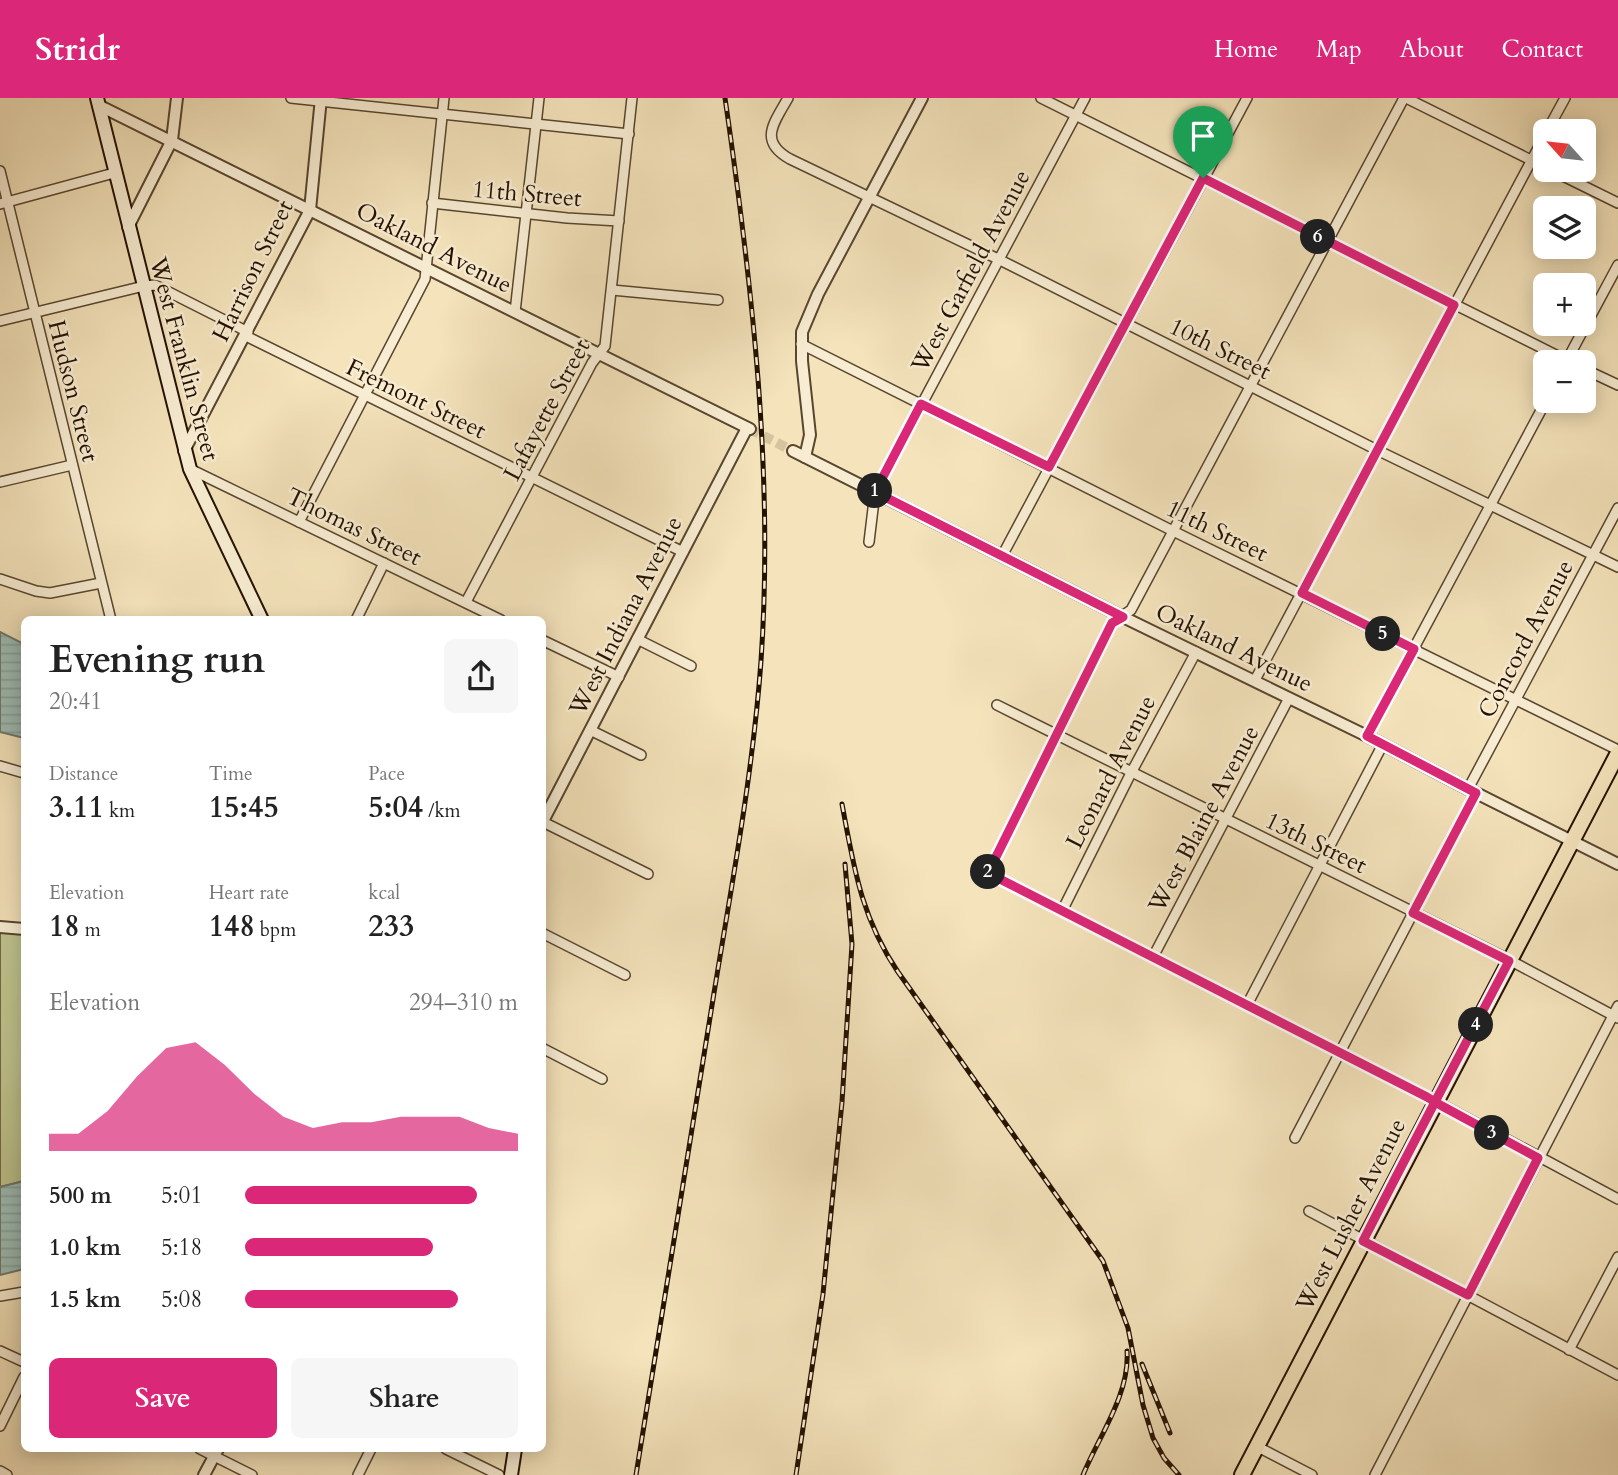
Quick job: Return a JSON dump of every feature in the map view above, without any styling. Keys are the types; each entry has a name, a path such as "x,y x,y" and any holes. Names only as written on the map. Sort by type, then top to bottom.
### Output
{"main road":[{"name":"West Franklin Street","path":"97,101 184,451 260,616"},
{"name":"West Lusher Avenue","path":"1242,1475 1618,751"},
{"path":"511,1475 515,1452"}],"street":[{"path":"128,227 172,140 177,98"},
{"path":"291,98 629,134"},
{"path":"299,522 425,279 444,98"},
{"path":"515,312 540,98"},
{"name":"Lafayette Street","path":"466,603 606,341 632,98"},
{"name":"10th Street","path":"788,98 773,126 771,142 790,159 998,259 1377,450 1618,567"},
{"path":"805,457 810,435 801,344 807,318 922,98"},
{"path":"1041,98 1544,350"},
{"name":"West Garfield Avenue","path":"869,542 875,492 1085,98"},
{"path":"1002,556 1247,98"},
{"path":"1255,680 1532,160 1405,98 1132,610 1112,623 988,873 1436,1101 1618,1199"},
{"path":"1554,119 1565,98"},
{"name":"Harrison Street","path":"184,451 310,210 321,100"},
{"name":"Oakland Avenue","path":"97,101 748,428"},
{"name":"Hudson Street","path":"0,171 4,203 110,616"},
{"path":"4,203 114,173"},
{"path":"1575,182 1618,203"},
{"name":"11th Street","path":"432,203 619,221"},
{"path":"1574,350 1618,265"},
{"name":"Fremont Street","path":"144,286 155,285 365,394 682,552"},
{"path":"0,321 144,286"},
{"path":"612,290 718,300"},
{"name":"11th Street","path":"801,344 1618,751"},
{"path":"1596,375 1618,385"},
{"path":"1367,736 1540,413"},
{"name":"West Indiana Avenue","path":"546,817 748,428"},
{"name":"Oakland Avenue","path":"793,451 1383,744 1618,864"},
{"path":"0,482 72,465"},
{"name":"Thomas Street","path":"190,469 466,603 485,616"},
{"name":"Concord Avenue","path":"1296,1138 1413,913 1516,700 1618,508"},
{"path":"358,616 384,563"},
{"path":"0,579 50,593 102,583"},
{"path":"638,639 691,666"},
{"path":"546,642 618,677"},
{"name":"Leonard Avenue","path":"1062,911 1130,773 1196,652"},
{"name":"West Blaine Avenue","path":"1153,957 1289,698"},
{"name":"13th Street","path":"997,705 1509,961 1615,1017"},
{"path":"590,730 641,755"},
{"path":"1247,1005 1383,744"},
{"path":"0,766 21,772"},
{"path":"546,824 648,874"},
{"path":"0,927 21,929"},
{"path":"546,935 625,975"},
{"path":"1375,1475 1538,1158 1615,1017 1618,1006"},
{"path":"546,1050 602,1079"},
{"path":"1309,1211 1618,1375"},
{"path":"1569,1350 1618,1256"},
{"path":"0,1296 21,1292"},
{"path":"0,1351 21,1362"},
{"path":"0,1426 21,1383"},
{"path":"1256,1446 1312,1475"},
{"path":"358,1475 370,1452"},
{"path":"452,1452 499,1475"},
{"path":"204,1475 216,1453 252,1475"},
{"path":"0,1472 7,1475"}],"green space":[{"path":"0,932 21,934 21,1182 0,1187"}],"water":[{"path":"0,632 21,642 21,737 0,732"},
{"path":"21,1182 21,1270 0,1275 0,1187"}],"tunnel":[{"path":"750,429 793,451"}],"railway":[{"path":"636,1475 741,827 761,661 765,520 758,379 744,238 725,98"},
{"path":"842,804 867,912 885,952 1103,1261 1128,1328 1143,1405 1153,1438 1164,1458 1179,1475"},
{"path":"796,1475 823,1294 842,1102 852,944 845,864"},
{"path":"1083,1475 1119,1399 1127,1367 1127,1351"},
{"path":"1142,1364 1170,1433"}],"route":[{"path":"1203,178 1049,467 921,404 875,492 1123,617 1112,623 988,873 1436,1101 1538,1158 1468,1295 1363,1241 1393,1184 1436,1101 1472,1031 1509,961 1413,913 1476,793 1367,736 1414,649 1302,593 1454,305 1203,178"}]}
